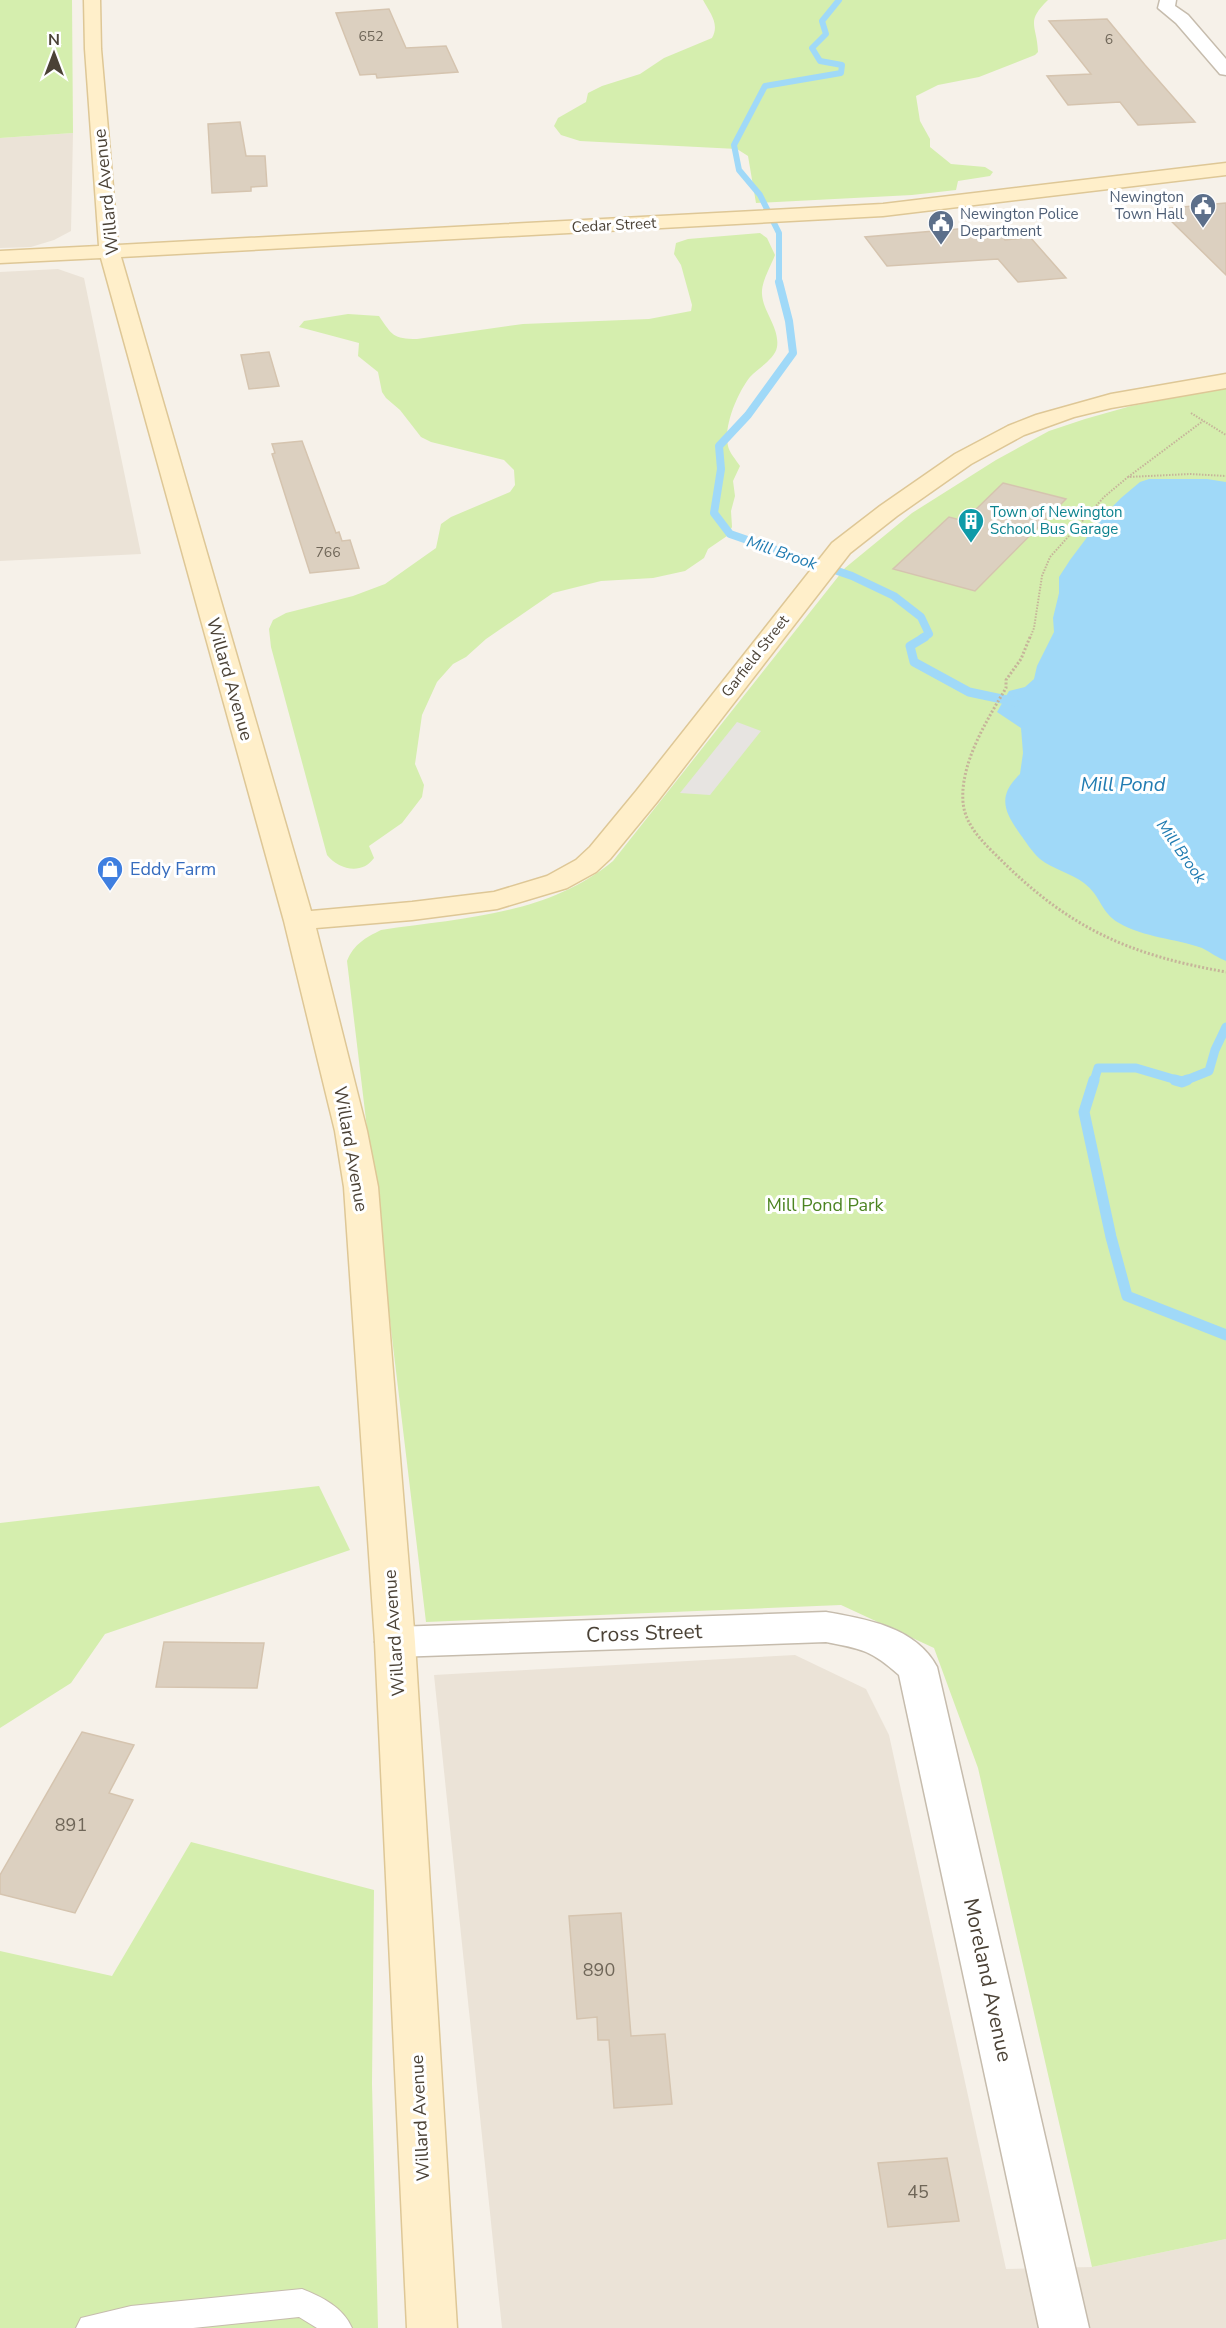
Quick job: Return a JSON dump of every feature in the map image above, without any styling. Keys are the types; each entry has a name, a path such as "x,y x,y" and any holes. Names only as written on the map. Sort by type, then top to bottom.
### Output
{"main road":[{"name":"Willard Avenue","path":"92,0 93,50 109,250 299,921 351,1131 361,1188 395,1642 432,2328"},
{"name":"Cedar Street","path":"0,257 883,210 1226,169"},
{"name":"Garfield Street","path":"299,921 423,910 498,900 548,886 586,866 600,853 646,796 841,548 955,465 991,443 1026,427 1084,408 1226,381"}],"street":[{"path":"1168,0 1166,8 1182,19 1226,70"},
{"name":"Cross Street","path":"395,1642 826,1627 858,1633 890,1644"},
{"name":"Moreland Avenue","path":"890,1644 917,1667 926,1701 1064,2328"}],"lane":[{"path":"91,2328 131,2320 302,2303 326,2316 337,2328"}],"path":[{"path":"1183,408 1226,435"},
{"path":"1203,421 1147,461 1104,498 1050,557 1042,576 1034,628 1021,659 1006,680 1006,688 988,715 979,734 964,796 966,814 983,841 1033,892 1089,931 1127,948 1186,966 1226,972"},
{"path":"1128,477 1190,474 1226,476"}],"shaded area":[{"path":"73,133 71,231 54,240 31,247 0,248 0,138"},
{"path":"58,269 84,278 141,554 0,561 0,272"},
{"path":"737,722 761,731 710,795 680,793"},
{"path":"795,1655 866,1689 889,1735 1006,2269 1092,2267 1226,2239 1226,2328 502,2328 434,1675"}],"green space":[{"path":"0,0 72,0 73,133 0,138"},
{"path":"703,0 1048,0 1034,19 1038,52 1035,55 979,77 938,85 916,96 920,121 930,139 930,147 951,164 985,167 993,172 990,176 958,181 956,190 912,195 756,203 748,156 737,149 580,141 561,135 554,126 558,118 586,102 588,93 640,74 664,58 712,38 715,23"},
{"path":"760,233 767,238 775,255 765,279 762,294 776,333 777,347 770,359 745,383 730,419 728,446 740,466 733,481 735,496 731,511 732,527 727,536 708,549 704,558 685,571 653,578 601,581 553,593 486,639 466,657 453,664 437,682 422,715 415,764 424,785 422,797 402,823 369,846 374,858 369,863 363,867 350,868 332,860 327,855 271,647 269,629 273,620 286,613 353,596 385,584 436,548 441,524 451,517 510,492 515,485 514,470 504,460 431,442 421,437 400,410 382,392 378,372 358,356 359,343 299,327 304,321 348,314 379,316 394,335 417,339 523,324 649,319 691,311 692,305 681,265 674,254 676,243 688,239"},
{"name":"Mill Pond Park","path":"1226,388 1226,2239 1092,2267 978,1768 934,1648 841,1605 426,1622 347,961 361,942 381,930 473,917 532,903 561,893 588,879 613,861 845,568 912,513 996,460 1049,431 1131,406"},
{"path":"319,1486 350,1550 105,1634 71,1683 0,1728 0,1523"},
{"path":"191,1842 374,1890 372,2084 378,2328 0,2328 0,1951 112,1976"}],"water":[{"name":"Mill Pond","path":"1149,479 1207,479 1226,482 1226,961 1202,948 1139,932 1113,919 1084,883 1050,866 1037,856 1014,826 1005,804 1008,789 1020,774 1023,753 1021,728 997,712 1009,691 1025,687 1034,679 1037,666 1054,632 1053,618 1059,593 1059,577 1070,560 1103,516 1140,482"}],"building":[{"path":"389,9 406,48 446,46 458,72 377,78 376,74 360,75 336,13"},
{"path":"1107,19 1195,122 1138,125 1120,102 1068,105 1047,76 1091,74 1049,21"},
{"path":"240,122 246,156 265,156 267,186 251,187 251,191 212,193 208,124"},
{"name":"Newington Town Hall","path":"1226,203 1226,275 1159,209"},
{"path":"993,226 1005,240 1030,237 1066,278 1018,282 998,259 887,266 865,237"},
{"path":"269,352 279,386 249,389 241,355"},
{"path":"302,441 336,533 339,532 342,541 350,540 359,568 310,573 272,454 275,453 272,444"},
{"name":"Town of Newington School Bus Garage","path":"1003,483 1066,499 975,591 893,569 949,517 964,521"},
{"path":"164,1642 264,1643 257,1688 156,1687"},
{"path":"82,1732 134,1745 109,1793 133,1800 75,1913 0,1894 0,1875"},
{"path":"621,1913 631,2036 665,2034 672,2104 614,2108 609,2040 598,2040 597,2017 577,2019 569,1916"},
{"path":"947,2158 959,2221 888,2227 878,2163"}],"waterway":[{"name":"Mill Brook","path":"779,282 779,233 760,195 739,170 734,145 765,86 841,73 842,65 820,61 812,48 826,34 822,21 839,0"},
{"name":"Mill Brook","path":"779,282 789,321 793,353 748,415 719,446 721,469 714,513 730,534 852,576 894,596 921,617 929,634 922,638"},
{"name":"Mill Brook","path":"925,637 910,646 914,662 969,692 1016,702"},
{"name":"Mill Brook","path":"1184,1081 1209,1071 1215,1050 1226,1027"},
{"name":"Mill Brook","path":"1094,1081 1098,1068 1136,1068 1180,1081"},
{"name":"Mill Brook","path":"1094,1080 1084,1112 1111,1237 1127,1296 1226,1335"},
{"name":"Mill Brook","path":"1175,1080 1182,1082 1187,1080"}],"place":[{"name":"Newington Town Hall","path":"1203,229"},
{"name":"Newington Police Department","path":"941,246"},
{"name":"Town of Newington School Bus Garage","path":"971,544"},
{"name":"Eddy Farm","path":"110,892"}]}
